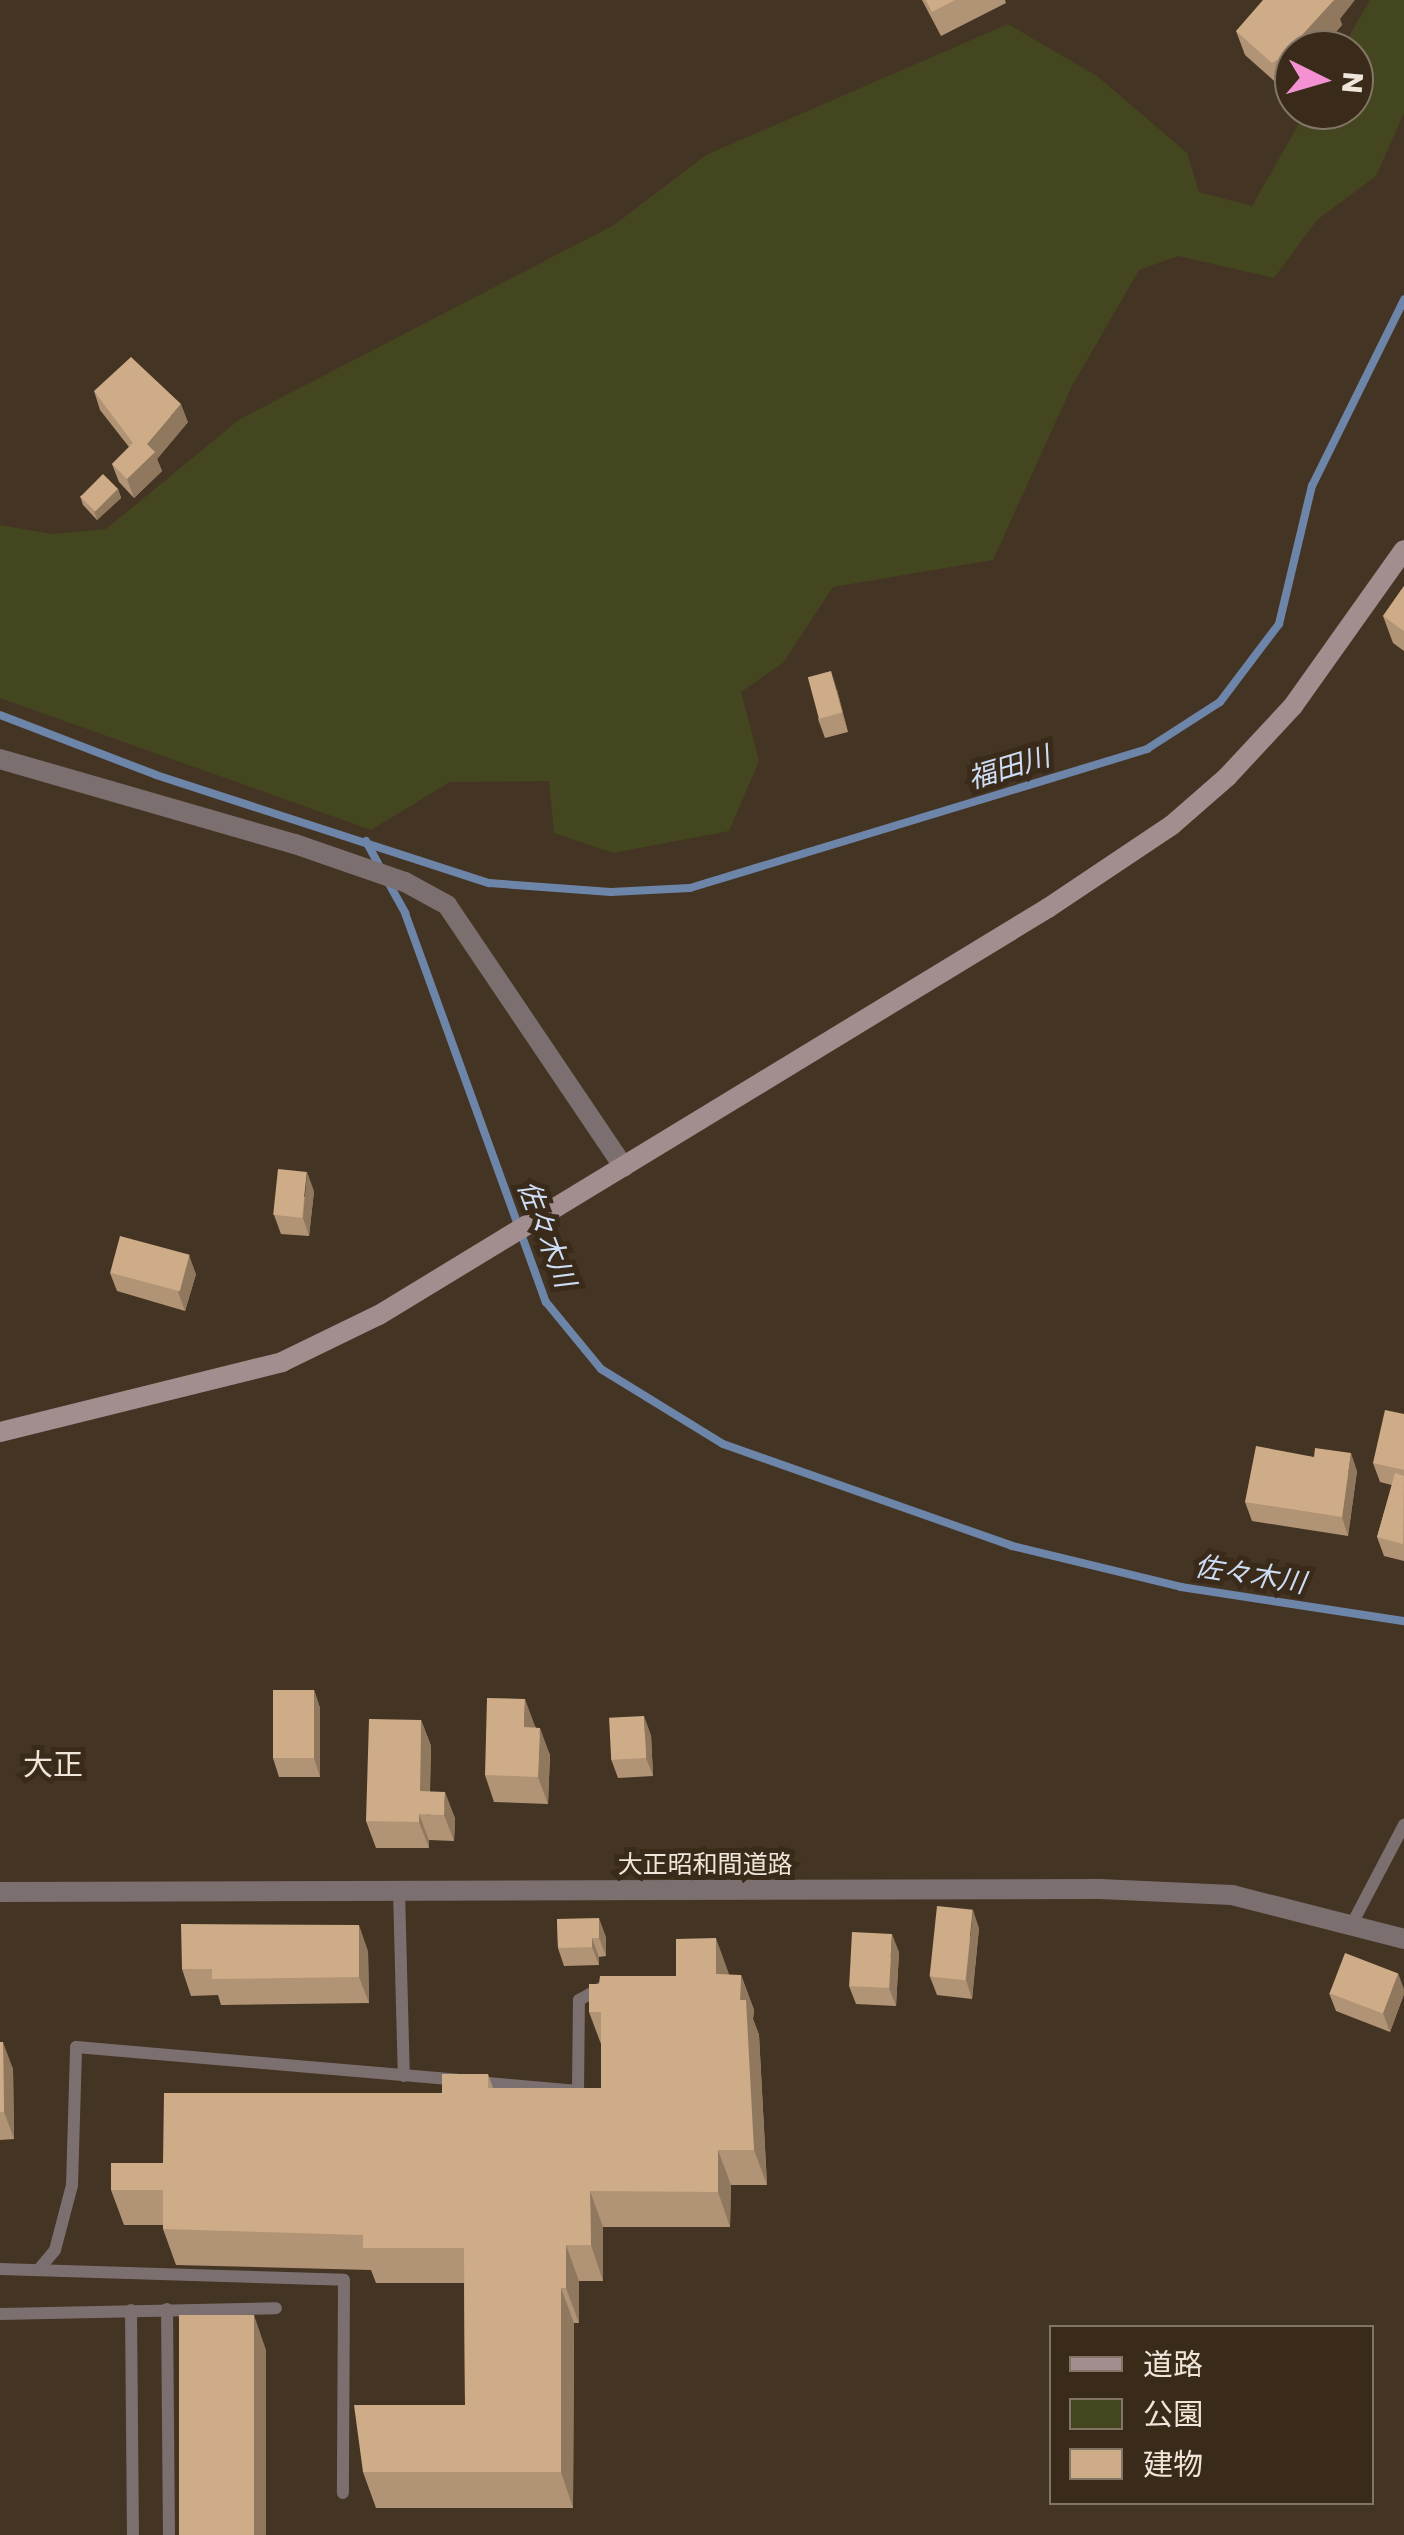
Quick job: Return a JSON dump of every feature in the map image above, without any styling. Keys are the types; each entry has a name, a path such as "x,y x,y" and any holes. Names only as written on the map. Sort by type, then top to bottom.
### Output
{"street":[{"path":"0,1432 282,1362 378,1315 624,1167 1172,825 1293,706 1404,550"},
{"path":"0,759 368,868 405,882 447,905 478,942 624,1167"},
{"name":"大正昭和間道路","path":"0,1892 1100,1889 1232,1894 1354,1922 1404,1939"}],"lane":[{"path":"1354,1922 1404,1825"},
{"path":"399,1891 404,2076"},
{"path":"40,2268 56,2250 72,2185 76,2047 578,2091 579,2000 605,1986 622,1986"},
{"path":"0,2270 40,2268 75,2277 344,2280 344,2493"},
{"path":"0,2314 276,2308"},
{"path":"167,2309 170,2535"},
{"path":"131,2310 134,2535"}],"green space":[{"path":"1370,0 1404,0 1404,113 1376,176 1317,220 1274,278 1178,256 1139,270 1072,386 993,560 833,587 783,663 741,692 759,761 729,831 613,853 554,833 549,781 450,782 371,830 0,698 0,525 52,534 106,529 240,419 614,225 706,155 1008,24 1097,76 1187,153 1199,192 1252,206 1296,130 1374,130 1374,30 1353,30"}],"building":[{"path":"926,0 955,0 932,12"},
{"path":"1263,0 1334,0 1307,30 1274,30 1272,63 1236,31"},
{"path":"131,357 181,404 147,444 155,452 127,479 112,464 133,443 94,391"},
{"path":"103,474 118,489 95,511 80,497"},
{"path":"1404,586 1404,631 1383,616"},
{"path":"831,671 842,713 819,719 808,677"},
{"path":"278,1169 307,1172 302,1218 273,1215"},
{"path":"120,1236 190,1255 180,1291 110,1273"},
{"path":"1385,1410 1404,1414 1404,1470 1373,1463"},
{"path":"1256,1446 1314,1457 1315,1448 1351,1453 1342,1517 1245,1502"},
{"path":"1395,1473 1404,1476 1403,1544 1377,1537"},
{"path":"273,1690 314,1690 314,1758 273,1758"},
{"path":"487,1698 525,1699 524,1727 540,1728 538,1777 485,1775"},
{"path":"644,1716 646,1758 611,1760 609,1718"},
{"path":"369,1719 421,1720 420,1791 445,1792 444,1815 419,1814 419,1822 366,1821"},
{"path":"937,1906 973,1910 965,1980 930,1977"},
{"path":"599,1918 599,1938 592,1938 592,1947 558,1948 557,1919"},
{"path":"181,1924 359,1925 359,1977 212,1979 212,1969 182,1969"},
{"path":"852,1932 892,1934 889,1988 849,1986"},
{"path":"716,1938 716,1974 741,1975 740,2000 746,2000 754,2150 718,2150 718,2192 590,2191 591,2245 566,2245 566,2288 561,2288 561,2472 363,2472 354,2405 465,2405 464,2248 363,2248 363,2235 163,2229 163,2190 111,2190 111,2163 163,2163 164,2093 442,2093 442,2074 488,2074 488,2088 601,2088 601,2012 589,2012 589,1984 599,1984 600,1976 676,1976 676,1939"},
{"path":"1345,1953 1398,1973 1383,2014 1330,1993"},
{"path":"3,2042 4,2112 0,2112"},
{"path":"179,2315 254,2315 254,2535 179,2535"}],"waterway":[{"name":"福田川","path":"0,715 156,775 489,883 611,892 690,888 1147,749 1220,702 1279,624 1312,486 1404,300"},
{"name":"佐々木川","path":"366,841 380,867"},
{"name":"佐々木川","path":"387,880 405,913 546,1302 601,1369 723,1444 1012,1546 1181,1587 1404,1621"}],"district":[{"name":"大正","path":"53,1765"}]}
